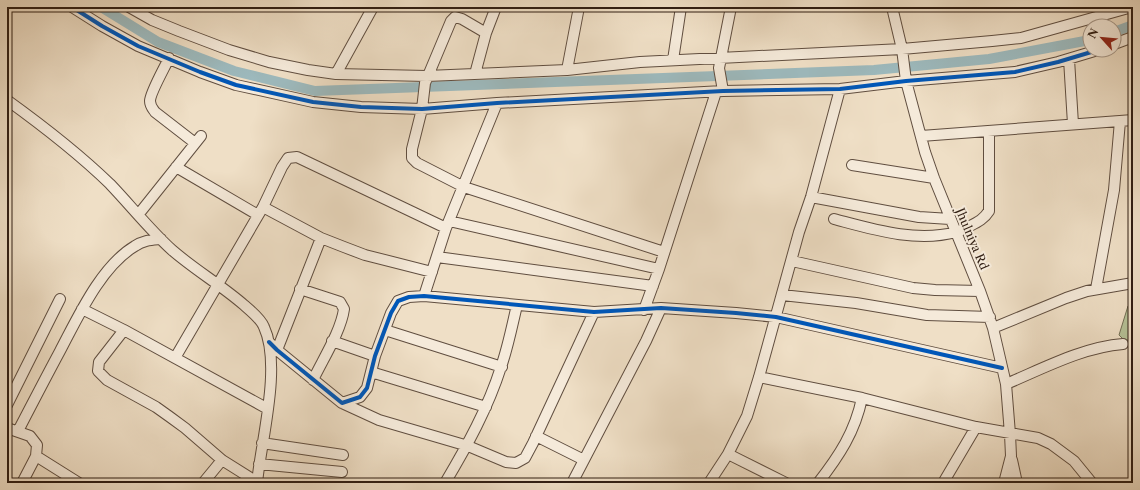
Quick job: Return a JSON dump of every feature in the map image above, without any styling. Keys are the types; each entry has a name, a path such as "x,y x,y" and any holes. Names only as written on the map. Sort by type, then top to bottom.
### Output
{"street":[{"path":"72,7 138,46 200,72 236,85 313,102 361,107 497,103 720,89 840,89 905,76 1015,72 1082,55"},
{"path":"129,7 152,20 229,50 269,62 336,74 426,80 476,74 567,70 640,62 902,49 1021,38 1129,8"},
{"path":"336,74 373,7"},
{"path":"476,74 486,34 496,7"},
{"path":"567,70 579,7"},
{"path":"673,60 680,7"},
{"path":"644,310 720,89 720,58 731,7"},
{"name":"Jhulniya Rd","path":"892,7 902,49 905,76 934,178 980,291 993,328 1006,384 1010,434 1011,456 1004,483"},
{"path":"486,34 462,19 455,17 451,21 426,80 412,149 412,158 417,163 464,187 664,252"},
{"path":"1122,41 1133,37"},
{"path":"138,215 198,139 155,112 151,106 150,100 153,92 169,58"},
{"path":"1069,59 1073,124"},
{"path":"709,483 728,454 746,416 759,377 811,197 840,89"},
{"path":"7,100 90,165 183,259 218,284 253,313 264,326 269,342 271,372 268,409 257,482 222,460 185,428 156,407 107,380 98,371 99,362 124,330"},
{"path":"424,296 448,224 497,103"},
{"path":"921,136 1133,120"},
{"path":"1096,289 1114,190 1120,121"},
{"path":"834,219 885,232 935,235 956,232 984,218 989,211 989,131"},
{"path":"175,358 261,211 282,167 288,158 296,157 448,224 659,269"},
{"path":"852,165 934,178"},
{"path":"176,167 261,211 321,238 364,255 432,272"},
{"path":"811,197 919,217 950,219"},
{"path":"277,350 321,238"},
{"path":"18,431 82,309 95,288 122,256 134,246 146,240 162,239"},
{"path":"437,257 653,286"},
{"path":"792,261 913,288 980,291"},
{"path":"993,328 1066,298 1096,289 1133,283"},
{"path":"300,289 340,302 344,308 343,316 313,380"},
{"path":"782,295 856,303 927,315 990,317"},
{"path":"342,403 360,397 366,388 375,356 391,313 398,301 409,297 424,296 594,312 661,308 776,317 1002,368"},
{"path":"7,405 60,299"},
{"path":"445,483 468,446 486,407 502,367 518,305"},
{"path":"572,483 646,341 661,308"},
{"path":"82,309 124,330 268,409"},
{"path":"269,342 342,403 379,420 468,446 506,462 516,463 525,458 594,312"},
{"path":"385,330 502,367"},
{"path":"332,341 375,356"},
{"path":"1006,384 1082,352 1110,345 1123,344"},
{"path":"370,372 486,407"},
{"path":"759,377 862,398 976,427 1038,438 1051,444 1074,461 1092,483"},
{"path":"818,483 848,439 858,418 862,398"},
{"path":"943,483 976,427"},
{"path":"7,428 30,436 37,445 36,456 22,483"},
{"path":"536,436 584,460"},
{"path":"262,443 343,454"},
{"path":"728,454 786,483"},
{"path":"36,456 79,483"},
{"path":"1011,456 1017,483"},
{"path":"203,483 222,460"},
{"path":"259,464 342,472"}],"green space":[{"path":"1128,306 1133,306 1133,338 1125,341 1119,335"}],"waterway":[{"path":"101,7 158,42 234,71 315,91 874,70 989,59 1082,42"},
{"path":"1122,29 1133,25"}],"cycle path":[{"path":"72,7 138,46 200,72 236,85 313,102 361,107 422,109 497,103 723,91 840,89 906,81 1015,72 1082,55"},
{"path":"269,342 342,403 360,397 367,388 375,356 391,313 398,301 409,297 424,296 594,312 661,308 776,317 1002,368"}]}
